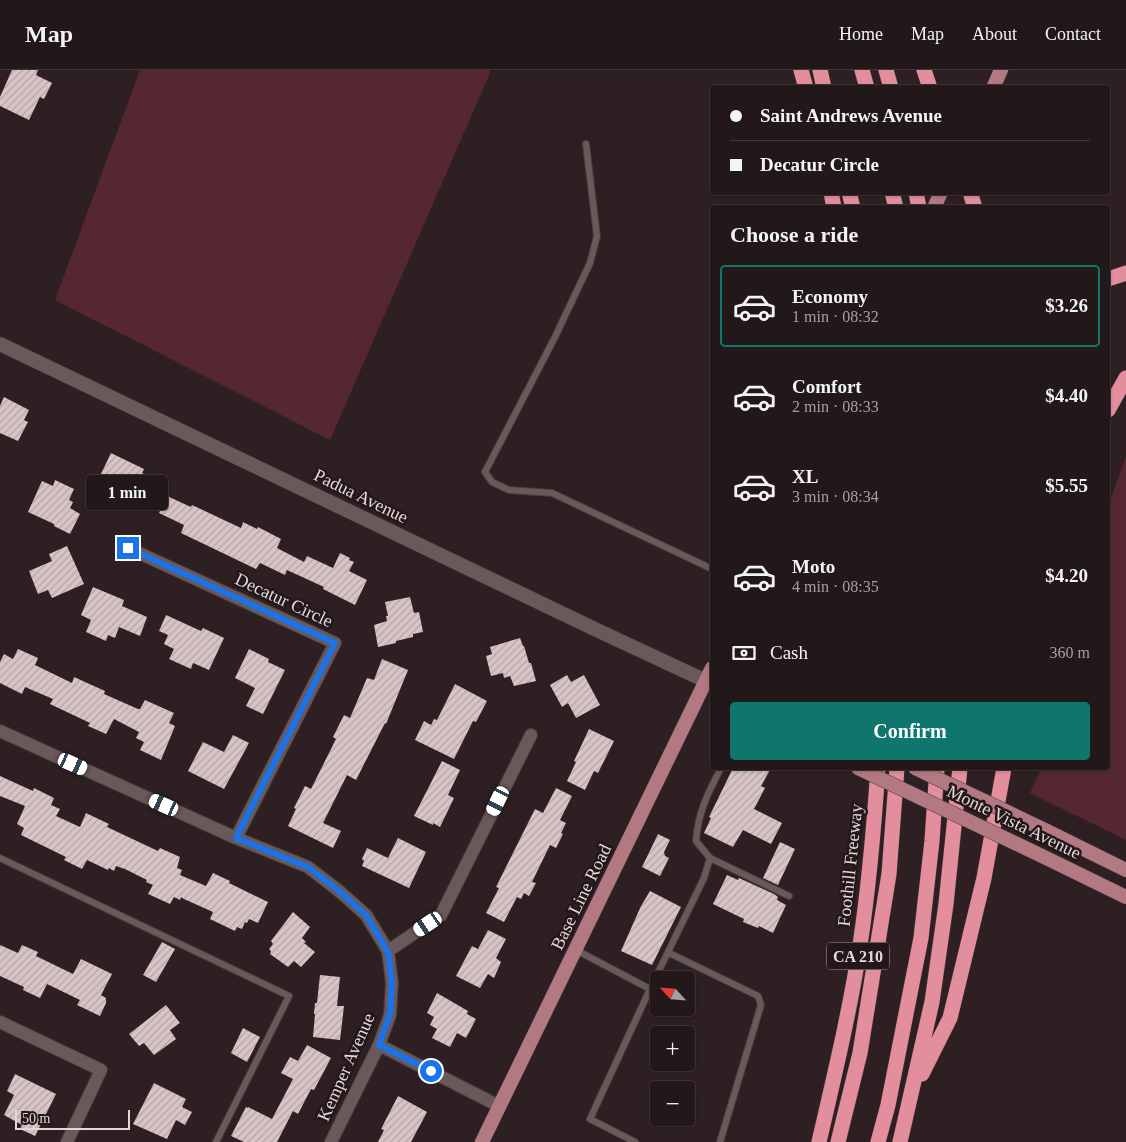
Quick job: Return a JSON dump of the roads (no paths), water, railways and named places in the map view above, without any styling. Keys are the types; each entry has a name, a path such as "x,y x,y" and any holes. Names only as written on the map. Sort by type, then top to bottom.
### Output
{"highway":[{"path":"796,70 804,81"},
{"path":"820,70 823,85"},
{"path":"862,70 866,85"},
{"path":"886,70 890,85"},
{"path":"924,70 929,85"},
{"path":"1110,278 1126,273"},
{"path":"1110,406 1126,378"},
{"name":"Foothill Freeway","path":"819,1142 842,1044 860,945 874,826 878,770"},
{"path":"838,1142 860,1053 889,874 897,770"},
{"path":"878,1142 888,1105 920,938 932,841 937,770"},
{"path":"900,1142 932,1002 946,904 960,770"},
{"path":"912,1093 950,1018 984,878 1004,770"}],"main road":[{"path":"994,85 1001,70"},
{"name":"Base Line Road","path":"482,1142 710,683"},
{"name":"Monte Vista Avenue","path":"862,770 1126,897"},
{"name":"Monte Vista Avenue","path":"919,770 1126,870"}],"street":[{"name":"Padua Avenue","path":"0,344 710,683"},
{"name":"Decatur Circle","path":"128,548 335,643 236,838"},
{"name":"Kemper Avenue","path":"0,730 236,838 308,867 366,915 388,952 392,983 390,1014 379,1045 331,1142"},
{"path":"388,952 441,915 531,735"},
{"path":"0,1022 101,1070 67,1142"},
{"path":"379,1045 499,1106"}],"lane":[{"path":"586,144 597,236 590,263 555,337 485,472 492,482 509,490 552,493 710,568"},
{"path":"720,770 702,807 697,823 696,841 710,858 789,896"},
{"path":"0,858 288,996 216,1142"},
{"path":"660,971 704,878 710,858"},
{"path":"576,950 650,989 590,1119 635,1142"},
{"path":"669,953 758,996 761,1005 720,1142"}]}
